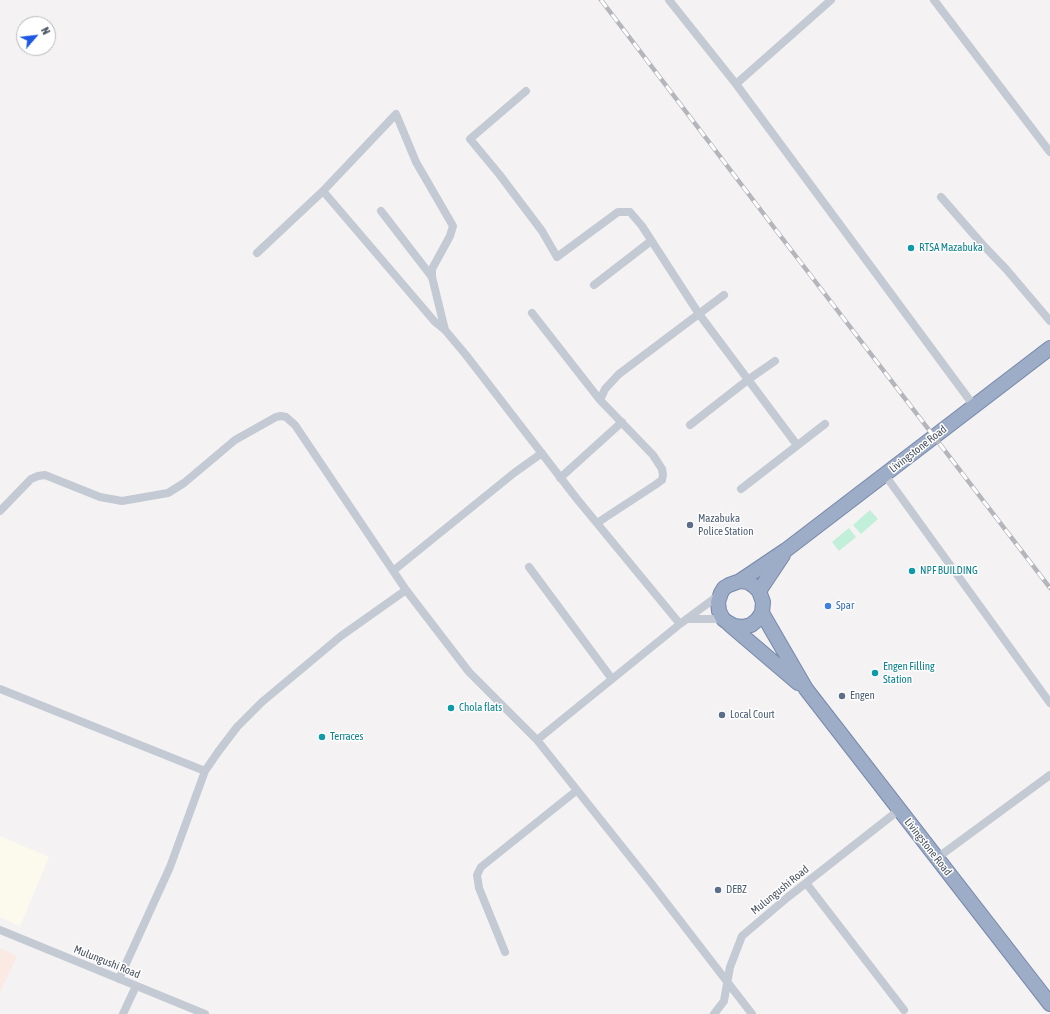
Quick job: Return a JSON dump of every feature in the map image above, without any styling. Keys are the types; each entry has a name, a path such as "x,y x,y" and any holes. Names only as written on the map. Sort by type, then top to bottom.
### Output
{"highway":[{"name":"Livingstone Road","path":"721,593 729,584 740,581 786,550 1050,348"},
{"name":"Livingstone Road","path":"786,550 760,591 764,602 762,613 806,689 1050,1004"},
{"path":"740,581 748,582 760,591"},
{"path":"721,593 718,602 719,611 725,620 734,626 743,627 750,625 757,620 762,613"},
{"name":"Livingstone Road","path":"725,620 806,689"}],"street":[{"path":"669,0 736,84 974,406"},
{"path":"736,84 830,0"},
{"path":"934,0 1050,152"},
{"path":"526,91 470,139 499,174 542,231 557,257 618,212 630,212 699,314 798,445"},
{"path":"257,253 323,191 396,114 423,176 453,226 450,236 433,267 432,277 445,330"},
{"path":"323,191 435,322 445,330 466,355 560,478 680,624"},
{"path":"941,196 1050,321"},
{"path":"381,211 432,277"},
{"path":"594,285 651,241"},
{"path":"600,400 605,388 619,374 724,295"},
{"path":"532,313 600,400 653,455 662,469 662,480 655,486 597,523"},
{"path":"690,425 774,361"},
{"path":"0,511 31,479 45,474 100,497 122,501 168,493 184,484 235,440 276,417 286,417 295,425 392,571 469,672 536,740 752,1014"},
{"path":"560,478 622,422"},
{"path":"742,489 825,424"},
{"path":"392,571 514,473 542,453"},
{"path":"884,475 1050,703"},
{"path":"529,567 612,679"},
{"path":"119,979 170,867 205,771 237,727 262,702 341,636 406,590"},
{"path":"536,740 680,624 721,593"},
{"path":"688,619 725,620"},
{"path":"0,688 205,771"},
{"path":"937,858 1050,775"},
{"path":"505,952 479,888 477,874 481,867 576,790"},
{"name":"Mulungushi Road","path":"714,1014 724,1001 726,981 742,936 806,883 899,810"},
{"path":"806,883 904,1010"},
{"name":"Mulungushi Road","path":"0,930 205,1014"},
{"path":"123,1014 136,986"}],"shaded area":[{"path":"0,836 49,857 20,926 0,917"},
{"path":"0,948 17,956 0,992"}],"green space":[{"path":"870,510 878,519 861,534 853,525"},
{"path":"849,528 856,537 839,551 832,542"}],"railway":[{"path":"601,0 1050,588"}],"place":[{"name":"RTSA Mazabuka","path":"911,248"},
{"name":"Mazabuka Police Station","path":"690,525"},
{"name":"NPF BUILDING","path":"912,571"},
{"name":"Spar","path":"828,606"},
{"name":"Engen Filling Station","path":"875,673"},
{"name":"Engen","path":"842,696"},
{"name":"Chola flats","path":"451,708"},
{"name":"Local Court","path":"722,715"},
{"name":"Terraces","path":"322,737"},
{"name":"DEBZ","path":"718,890"}]}
